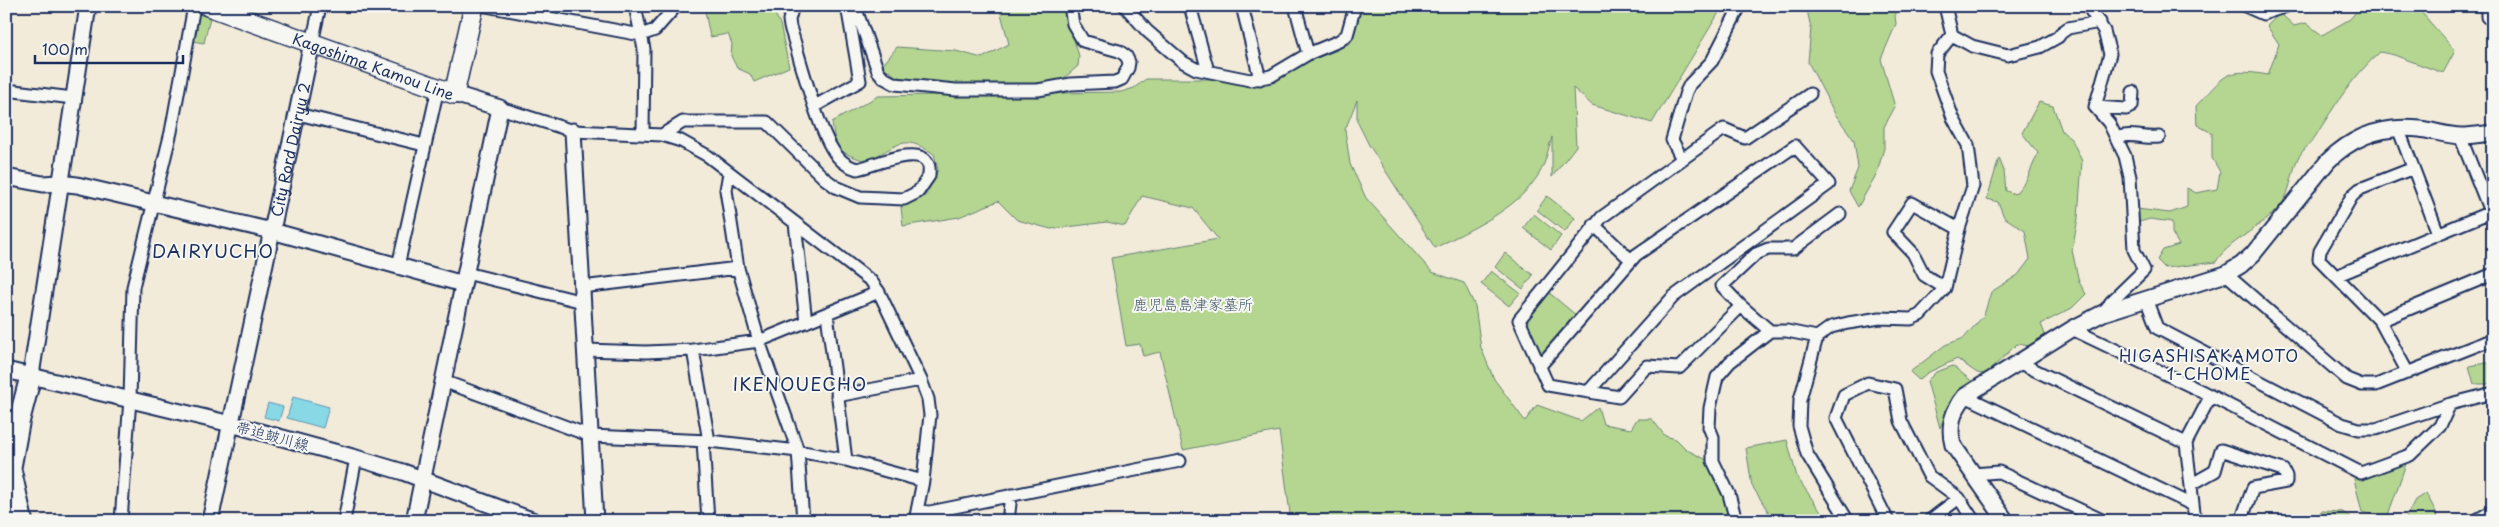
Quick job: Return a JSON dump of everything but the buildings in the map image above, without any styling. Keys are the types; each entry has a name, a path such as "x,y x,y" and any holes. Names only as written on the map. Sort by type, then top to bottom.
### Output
{"highway":[{"path":"22,521 8,461 31,375"}],"main road":[{"name":"Kagoshima Kamou Line","path":"208,6 446,91 474,6"}],"street":[{"path":"31,375 59,183 88,6"},
{"path":"121,521 130,399 133,287 171,132 194,6"},
{"path":"312,43 320,6"},
{"path":"486,6 641,36 655,30 676,6"},
{"path":"635,6 644,49 643,133"},
{"path":"662,134 683,122 761,120 773,127 824,178 848,193 873,199 904,199 925,184 930,176 928,164 922,157 913,154 872,166 857,168 850,167 837,157 815,106 790,27 789,20 793,6"},
{"path":"815,106 860,81 847,6"},
{"path":"852,6 858,15 878,71 884,78 895,84 956,90 1015,92 1071,84 1114,82 1122,79 1129,62 1126,56 1119,51 1084,41 1073,24 1070,6"},
{"path":"1125,6 1164,48 1190,66 1236,79 1260,79 1271,76 1308,54 1338,41 1347,35 1353,10"},
{"path":"1190,6 1208,71"},
{"path":"1242,6 1260,79"},
{"path":"1295,6 1308,54"},
{"path":"1682,159 1672,140 1686,92 1690,84 1712,61 1740,6"},
{"path":"1945,6 1952,35 1972,46 2008,55 2040,47 2058,37 2068,28 2100,22"},
{"path":"2088,6 2100,22 2110,54 2095,107"},
{"path":"2245,6 2264,14 2287,6"},
{"path":"1848,521 1807,454 1799,426 1800,400 1817,337 1831,327 1848,323 1880,318 1911,319 1920,315 1945,288 1959,229 1973,186 1968,161 1970,153 1968,145 1953,118 1935,62 1937,54 1952,35"},
{"name":"City Rord Dairyu 2","path":"210,521 312,43"},
{"path":"6,90 73,98"},
{"path":"398,266 424,145 446,91 573,131 662,134 693,147 871,280 879,292 922,380 930,415 917,516 1180,461"},
{"path":"2095,107 2126,109 2132,106 2133,92"},
{"path":"1741,306 1679,368 1647,366 1619,397 1548,385 1519,320 1602,217 1724,129 1745,138 1810,94"},
{"path":"2095,107 2109,123 2125,156 2130,177 2134,250 2144,270 2111,302 2103,313"},
{"path":"414,521 500,108"},
{"path":"298,114 424,145"},
{"path":"2398,128 2411,169 2438,233"},
{"path":"2006,521 1954,445 1951,434 1952,419 1956,408 1965,396 2072,329 2103,313 2226,274 2253,254 2340,149 2355,139 2372,132 2398,128 2460,136 2493,133"},
{"path":"573,131 595,521"},
{"path":"2116,138 2128,134 2148,138 2159,137"},
{"path":"2336,276 2438,233 2492,214 2460,136"},
{"path":"1539,367 1632,260 1795,146 1829,184 1673,297 1588,392"},
{"path":"2408,373 2380,321 2319,260 2320,251 2352,196 2360,190 2411,169"},
{"path":"729,173 726,190 738,268 759,341 798,451 803,521"},
{"path":"6,176 43,184 59,183 272,231 398,266 464,278 582,295 738,268"},
{"path":"1945,288 1924,275 1913,253 1893,232 1912,203 1959,229"},
{"path":"1770,331 1741,306 1722,286 1756,254 1768,249 1794,249 1840,214"},
{"path":"795,223 806,322"},
{"path":"1594,225 1632,260"},
{"path":"2226,274 2347,379 2362,385 2376,385 2493,339"},
{"path":"2380,321 2493,274"},
{"path":"585,350 646,352 693,350 759,341 879,292"},
{"path":"2146,299 2157,328 2342,424 2359,429 2376,429 2450,404 2493,393"},
{"path":"827,314 846,460"},
{"path":"2072,329 2361,473 2410,455 2440,426 2450,404"},
{"path":"1736,521 1729,494 1712,461 1713,437 1709,427 1710,408 1718,377 1730,362 1770,331 1788,331 1817,337"},
{"path":"693,350 706,441 708,521"},
{"path":"2018,362 2186,443"},
{"name":"帯迫皷川線","path":"6,370 231,424 356,458 534,521"},
{"path":"837,396 922,380"},
{"path":"443,382 591,436 706,441 798,451 846,460 923,481"},
{"path":"1888,521 1836,418 1844,396 1868,383 1895,389 1901,421 1929,476 1959,498 1974,521"},
{"path":"1965,396 2193,505"},
{"path":"2195,521 2186,443 2210,397"},
{"path":"2192,484 2215,471 2221,450 2283,470 2286,482 2252,488 2241,521"},
{"path":"344,521 356,458"},
{"path":"1973,474 1999,472 2104,521"},
{"path":"1008,521 1011,495"},
{"path":"1929,521 1959,498"},
{"path":"2479,521 2493,514"}],"green space":[{"path":"704,6 771,6 780,24 789,67 754,82 750,74 737,68 731,56 732,44 728,34 710,37"},
{"path":"999,6 1064,6 1079,56 1078,66 1062,80 1013,86 904,82 882,66 897,47 956,51 982,58 1009,44"},
{"name":"鹿児島島津家墓所","path":"1358,6 1723,6 1652,123 1592,105 1573,88 1576,146 1552,177 1552,137 1539,174 1518,198 1478,226 1435,248 1369,145 1357,121 1357,100 1345,130 1350,164 1366,198 1432,272 1464,283 1475,306 1481,348 1494,379 1525,421 1537,405 1581,421 1598,407 1603,424 1631,429 1637,419 1652,419 1665,436 1676,439 1687,450 1707,460 1730,514 1717,521 1291,521 1279,431 1183,450 1160,352 1143,356 1140,344 1126,346 1111,258 1218,239 1193,208 1142,196 1125,226 1107,222 1051,229 1017,220 998,201 959,217 903,226 901,207 926,195 938,170 934,154 923,147 906,143 893,147 866,161 845,153 837,145 835,139 832,122 878,96 1121,92 1134,88 1146,79 1212,79 1257,85 1272,82 1303,63 1335,51 1351,42"},
{"path":"1806,6 1894,6 1896,24 1881,59 1895,107 1884,127 1884,148 1877,173 1858,207 1849,191 1858,168 1854,140 1835,114 1808,62 1811,28"},
{"path":"2361,6 2416,6 2455,51 2443,73 2394,55 2380,52 2352,81 2313,140 2300,155 2286,196 2279,207 2264,221 2227,248 2216,262 2165,268 2157,260 2163,250 2179,245 2172,233 2172,222 2150,219 2132,224 2137,209 2170,213 2187,207 2187,188 2196,193 2217,189 2220,172 2212,158 2212,133 2197,125 2196,106 2226,76 2242,72 2268,75 2279,44 2267,26 2280,13 2294,26 2306,23 2322,35 2350,19"},
{"path":"196,13 210,18 204,43 192,41"},
{"path":"2039,102 2053,106 2062,131 2072,140 2082,161 2078,218 2072,250 2079,282 2086,294 2072,308 2041,324 2046,337 2030,346 2017,344 1986,374 1977,373 1957,359 1927,373 1919,380 1910,372 1945,345 1964,338 1984,315 1991,292 2018,275 2030,259 2025,231 2004,217 1998,202 1987,199 1999,158 2004,171 2006,191 2015,194 2027,179 2038,153 2022,133"},
{"path":"1547,196 1575,218 1565,232 1537,210"},
{"path":"1534,214 1561,236 1551,250 1523,228"},
{"path":"1505,253 1533,275 1523,289 1495,267"},
{"path":"1491,271 1520,293 1509,306 1481,284"},
{"path":"1547,291 1577,316 1545,354 1537,351 1529,331 1528,319"},
{"path":"2493,362 2493,384 2474,384 2469,366"},
{"path":"1953,366 1974,383 1953,396 1940,428 1927,381 1936,372"},
{"path":"1787,440 1797,477 1827,521 1770,521 1768,511 1752,486 1746,448"},
{"path":"2407,461 2387,518 2362,512 2354,479"},
{"path":"2426,493 2437,514 2435,521 2404,521 2415,500"},
{"path":"2321,511 2343,512 2354,521 2316,521"}],"water":[{"path":"293,397 329,407 323,428 287,418"},
{"path":"268,403 283,407 279,421 264,417"}],"district":[{"name":"DAIRYUCHO","path":"213,250"},
{"name":"HIGASHISAKAMOTO 1-CHOME","path":"2209,364"},
{"name":"IKENOUECHO","path":"800,383"}]}
